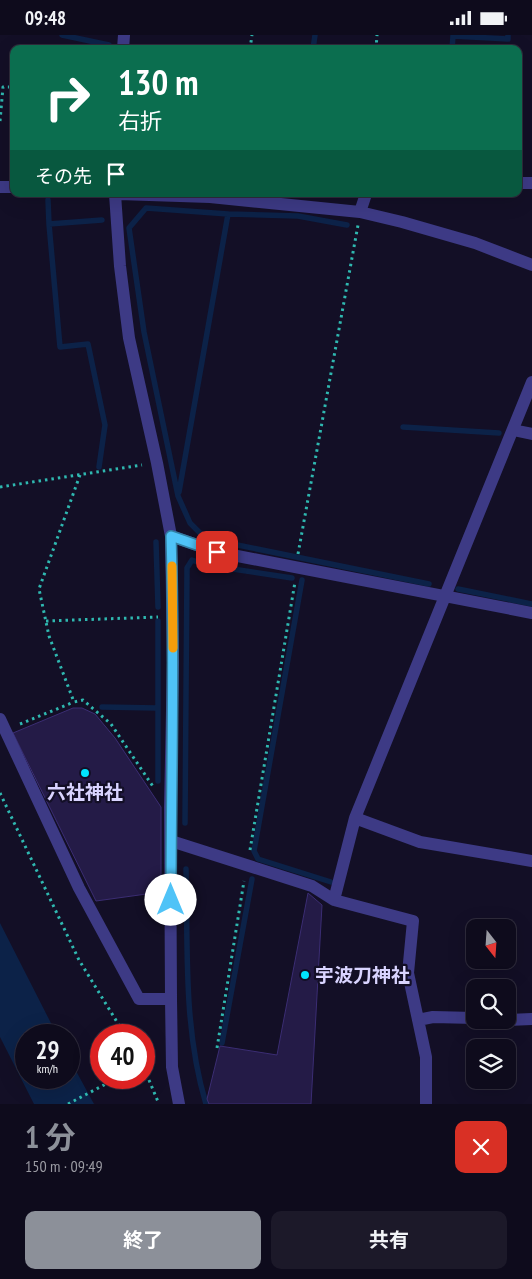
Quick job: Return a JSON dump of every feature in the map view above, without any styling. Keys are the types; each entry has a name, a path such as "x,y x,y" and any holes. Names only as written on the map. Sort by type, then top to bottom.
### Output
{"street":[{"path":"117,197 120,266 129,338 171,536 173,616 170,807 171,999 172,1067 179,1104"},
{"path":"210,197 360,213 402,222 475,243 532,265"},
{"path":"360,213 365,197"},
{"path":"334,901 355,818 532,382"},
{"path":"513,430 532,433"},
{"path":"171,536 217,552 532,613"},
{"path":"3,725 79,887 139,999 171,999"},
{"path":"355,818 420,842 532,861"},
{"path":"171,841 312,886 334,901 413,921 408,973 426,1057 426,1104"},
{"path":"418,1020 434,1017 466,1018"},
{"path":"516,1020 532,1019"}],"path":[{"path":"0,121 3,87 10,87"},
{"path":"217,1048 297,567 360,213"},
{"path":"0,487 157,463"},
{"path":"74,702 49,636 39,589 80,475"},
{"path":"46,621 173,616"},
{"path":"3,725 83,700 111,724 149,781 170,807"},
{"path":"0,793 79,960 118,1024"},
{"path":"68,1104 96,1089"},
{"path":"153,1089 159,1104"}],"water":[{"path":"0,923 51,1024 15,1024 15,1067 0,1037"},
{"path":"80,1078 94,1104 34,1104 26,1089 80,1089"}],"building":[{"name":"六社神社","path":"73,708 82,708 95,714 115,738 161,807 161,892 96,901 13,733"},
{"name":"宇波刀神社","path":"308,893 322,905 311,1104 209,1104 207,1099 220,1046 277,1055"}],"waterway":[{"path":"62,35 109,45"},
{"path":"314,45 315,35"},
{"path":"452,45 453,36 508,39 508,35"},
{"path":"48,200 49,224"},
{"path":"347,225 298,216 228,214 146,208 129,228 144,332 178,496 190,523 200,533 213,540 429,584"},
{"path":"179,492 228,214"},
{"path":"99,467 105,425 88,344 60,347 49,224 102,220"},
{"path":"403,427 499,433"},
{"path":"156,542 158,607"},
{"path":"185,823 187,568 192,560 206,565 292,578"},
{"path":"302,580 254,851 258,859 331,882"},
{"path":"458,589 532,604"},
{"path":"158,621 158,781"},
{"path":"102,707 157,708"},
{"path":"186,869 190,1017 193,1046 206,1104"},
{"path":"222,1043 252,879"}],"slow traffic":[{"path":"172,566 173,648"}],"place":[{"name":"六社神社","path":"85,773"},
{"name":"宇波刀神社","path":"305,975"}],"route":[{"path":"171,900 170,807 174,662 171,536 217,552"}]}
